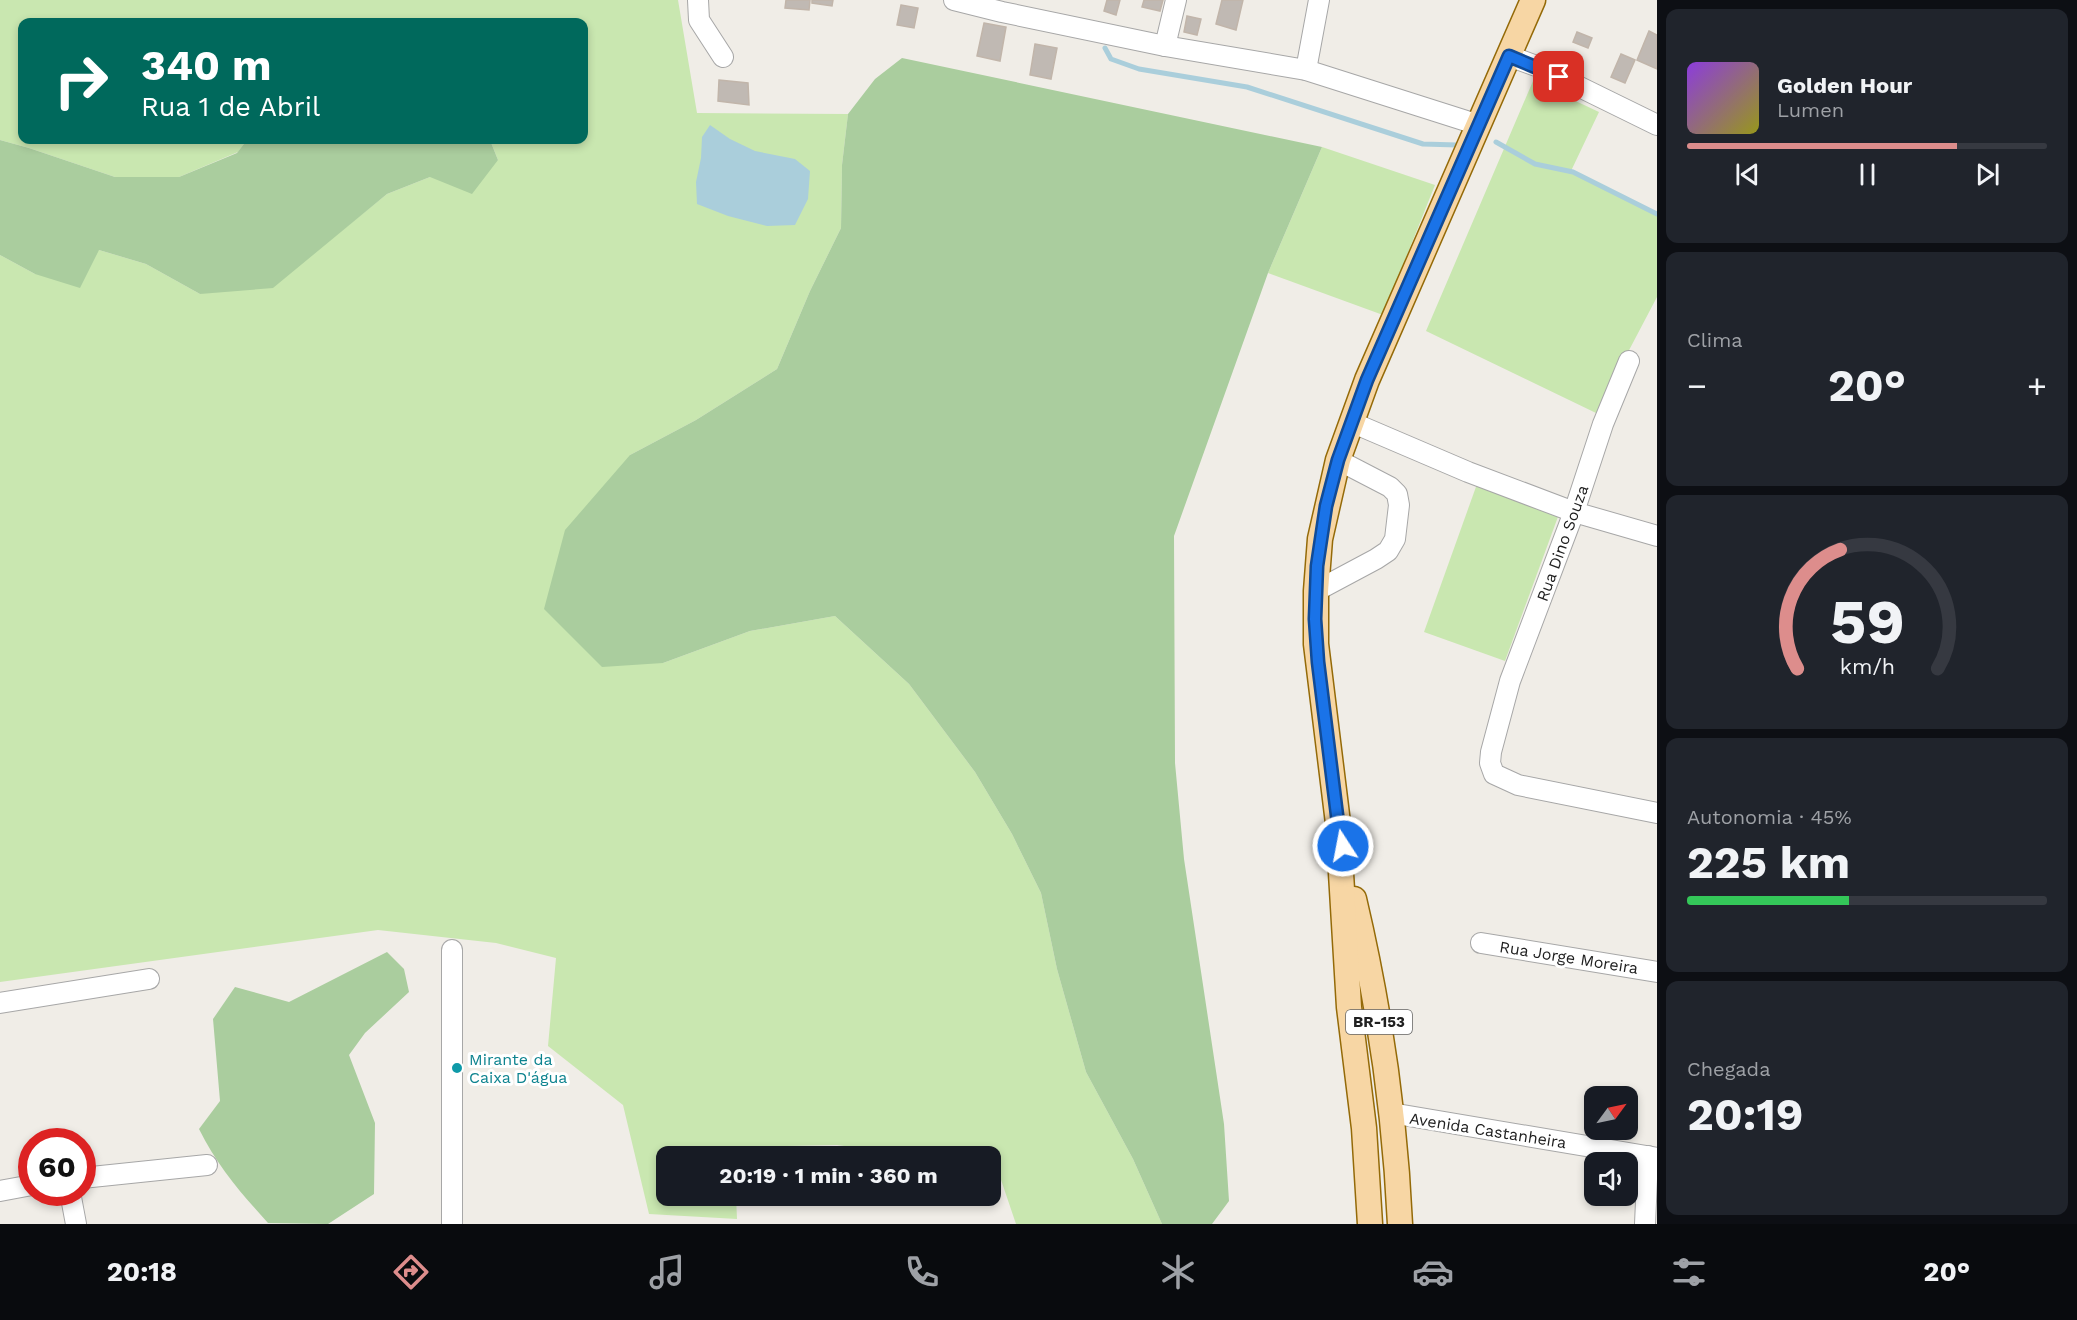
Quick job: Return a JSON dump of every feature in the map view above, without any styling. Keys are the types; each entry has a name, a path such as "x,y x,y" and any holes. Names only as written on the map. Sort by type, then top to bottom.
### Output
{"main road":[{"name":"BR-153","path":"1370,1224 1364,1128 1349,1007 1338,823 1316,644 1316,591 1320,538 1338,460 1367,380 1533,0"},
{"name":"BR-153","path":"1338,823 1370,969 1398,1170 1401,1224"}],"street":[{"path":"698,0 699,20 723,57"},
{"path":"954,0 1003,6 1165,46 1306,70 1479,124"},
{"path":"1165,46 1176,0"},
{"path":"1306,70 1319,0"},
{"path":"1509,56 1539,67 1657,125"},
{"name":"Rua Dino Souza","path":"1629,361 1603,424 1574,512 1510,681 1491,752 1491,764 1494,774 1518,784 1657,813"},
{"path":"1352,422 1468,472 1574,512 1657,536"},
{"path":"1316,591 1376,560 1388,551 1395,539 1400,505 1396,494 1390,487 1338,460"},
{"name":"Rua Jorge Moreira","path":"1481,943 1657,972"},
{"path":"452,950 452,1224"},
{"path":"0,1003 149,979"},
{"name":"Avenida Castanheira","path":"1391,1113 1652,1157"},
{"path":"1645,1224 1652,1157"},
{"path":"96,1177 207,1165"},
{"path":"0,1191 18,1188"},
{"path":"73,1206 76,1224"}],"green space":[{"path":"0,0 678,0 697,113 848,114 842,165 841,228 810,291 777,369 696,420 630,455 663,663 750,631 835,616 909,684 975,772 1012,834 1041,893 1057,969 1086,1072 1133,1159 1162,1224 1016,1224 1001,1180 1001,1146 656,1146 656,1206 736,1206 737,1219 649,1214 623,1105 548,1046 556,958 496,943 378,930 0,982 0,255 35,274 99,250 146,264 200,294 335,236 387,194 430,177 498,160 492,144 588,144 588,18 18,18 18,144 244,144 238,152 179,177 115,177 0,140"},
{"path":"902,58 1322,147 1268,273 1174,536 1175,763 1184,859 1224,1124 1229,1201 1212,1224 1162,1224 1133,1159 1086,1072 1057,969 1041,893 1012,834 975,772 909,684 835,616 750,631 663,663 602,667 544,609 565,530 630,455 696,420 777,369 810,291 841,228 842,165 848,114 875,79"},
{"path":"1533,81 1599,112 1571,171 1657,214 1657,297 1596,413 1426,331"},
{"path":"0,140 115,177 179,177 237,153 244,144 492,144 498,160 472,194 430,177 387,194 273,288 200,294 146,264 99,250 80,288 35,274 0,255"},
{"path":"1322,147 1435,185 1383,315 1268,273"},
{"path":"1477,484 1559,514 1505,661 1424,632"},
{"path":"387,952 404,969 409,992 365,1033 349,1055 375,1123 374,1194 328,1224 268,1223 230,1179 199,1129 220,1101 213,1019 235,987 289,1002"}],"water":[{"path":"710,125 730,139 755,151 795,159 810,171 808,199 795,225 767,226 728,216 697,204 696,182 702,137"}],"building":[{"path":"786,0 810,0 809,10 785,8"},
{"path":"812,0 833,0 832,6 812,3"},
{"path":"1107,0 1120,0 1116,15 1104,11"},
{"path":"1144,0 1163,0 1160,11 1142,7"},
{"path":"1222,0 1243,0 1236,30 1216,24"},
{"path":"901,5 918,8 914,28 897,25"},
{"path":"1187,16 1201,19 1197,35 1184,32"},
{"path":"984,23 1006,27 1000,61 977,56"},
{"path":"1649,31 1657,35 1657,69 1637,60"},
{"path":"1577,32 1592,38 1588,48 1573,42"},
{"path":"1035,44 1057,48 1051,79 1030,75"},
{"path":"1621,54 1635,60 1625,83 1611,77"},
{"path":"719,80 748,83 749,105 718,101"}],"waterway":[{"path":"1105,48 1111,59 1139,69 1247,87 1423,144 1457,145"},
{"path":"1496,142 1535,164 1573,172 1657,214"}],"place":[{"name":"Mirante da Caixa D'água","path":"457,1068"}],"route":[{"path":"1343,846 1320,680 1315,619 1320,538 1338,460 1367,380 1509,56 1559,77"}]}
